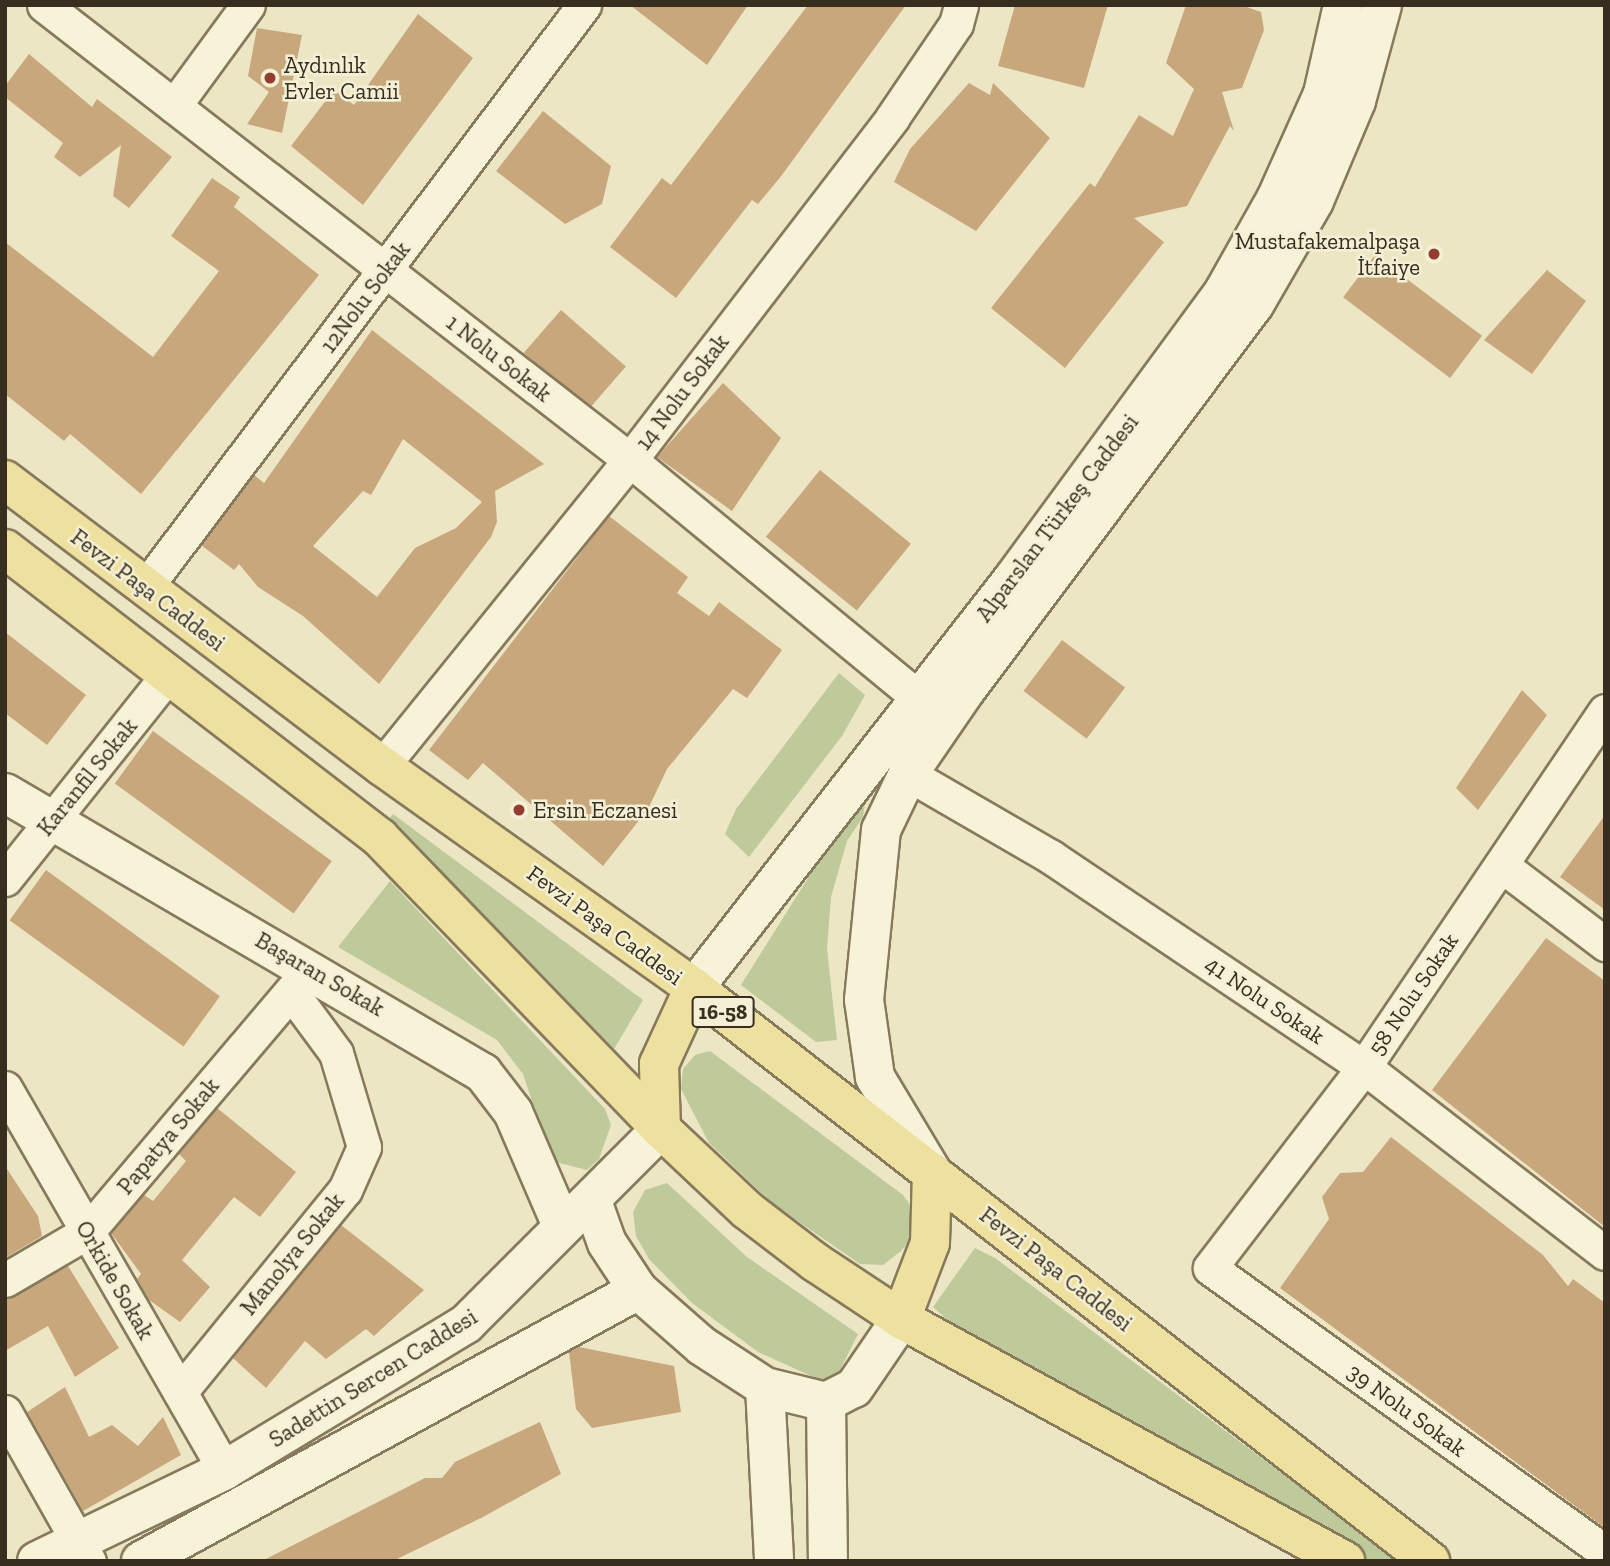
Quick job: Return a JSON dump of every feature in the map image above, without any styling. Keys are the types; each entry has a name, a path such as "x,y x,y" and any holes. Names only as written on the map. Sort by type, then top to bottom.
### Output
{"main road":[{"name":"Fevzi Paşa Caddesi","path":"5,480 145,589 383,766 694,988 1430,1561"},
{"path":"5,549 380,838 661,1129 747,1210 901,1319 1345,1561"},
{"path":"661,1129 659,1063 694,988"},
{"path":"901,1319 930,1243 932,1172"}],"street":[{"name":"1 Nolu Sokak","path":"44,5 943,703"},
{"path":"174,106 248,5"},
{"name":"12Nolu Sokak","path":"145,589 584,5"},
{"name":"14 Nolu Sokak","path":"383,766 630,460 892,118 956,24 961,5"},
{"name":"Alparslan Türkeş Caddesi","path":"943,703 1223,293 1276,199 1324,94 1343,5"},
{"name":"Alparslan Türkeş Caddesi","path":"694,988 943,703 1254,305 1314,201 1356,101 1382,5"},
{"name":"Karanfil Sokak","path":"5,879 168,676"},
{"path":"932,1172 875,1077 864,1000 881,830 943,703"},
{"name":"58 Nolu Sokak","path":"1210,1268 1364,1067 1605,711"},
{"name":"41 Nolu Sokak","path":"908,774 1051,857 1364,1067 1605,1252"},
{"name":"Başaran Sokak","path":"5,793 52,820 301,980 484,1073 513,1112 562,1226"},
{"path":"1501,864 1605,944"},
{"name":"Papatya Sokak","path":"5,1280 87,1232 301,980"},
{"name":"Manolya Sokak","path":"180,1392 345,1190 364,1147 336,1054 301,980"},
{"name":"Orkide Sokak","path":"5,1088 225,1471"},
{"name":"Sadettin Sercen Caddesi","path":"37,1561 85,1552 225,1471 466,1324 524,1272 562,1226 593,1204 661,1129"},
{"path":"593,1204 607,1243 638,1290 702,1346 765,1387 826,1402 854,1388 901,1319"},
{"name":"39 Nolu Sokak","path":"1210,1268 1605,1552"},
{"name":"Sadettin Sercen Caddesi","path":"141,1561 638,1290"},
{"path":"765,1387 774,1561"},
{"path":"826,1402 828,1561"},
{"path":"5,1412 85,1552"}],"green space":[{"path":"839,673 865,695 842,736 749,857 725,834 736,809"},
{"path":"857,800 865,802 863,817 847,841 831,897 827,949 837,1040 816,1042 741,985"},
{"path":"393,814 643,1000 614,1049 388,820"},
{"path":"390,881 605,1109 611,1125 599,1159 587,1170 552,1161 523,1074 497,1040 338,947"},
{"path":"710,1051 903,1195 917,1214 915,1234 901,1251 883,1265 860,1264 773,1204 709,1143 681,1089 683,1069 695,1055"},
{"path":"667,1183 747,1257 858,1334 839,1372 822,1381 758,1352 692,1303 649,1259 636,1236 633,1212 645,1190"},
{"path":"975,1248 995,1258 1399,1561 1367,1561 951,1323 933,1307"}],"building":[{"path":"630,5 748,5 707,65"},
{"path":"808,5 906,5 782,175 758,204 752,200 676,298 610,247 662,178 671,185"},
{"path":"1015,5 1108,5 1084,88 998,66"},
{"path":"1186,5 1241,5 1261,12 1264,30 1242,88 1222,92 1234,131 1230,126 1187,206 1134,218 1164,242 1065,368 991,308 1090,183 1095,187 1139,115 1173,136 1194,89 1166,63"},
{"path":"418,14 473,58 363,205 291,146 334,90 354,105"},
{"name":"Aydınlık Evler Camii","path":"257,28 302,35 282,133 247,124 269,92 248,76"},
{"path":"29,54 92,107 97,99 172,157 129,208 113,196 121,145 80,177 54,157 63,143 5,97 5,86"},
{"path":"969,83 990,95 993,83 1050,138 976,231 894,182 910,149"},
{"path":"543,111 611,166 602,204 565,224 496,171"},
{"path":"212,178 240,197 234,207 319,275 141,494 70,434 64,441 5,394 5,242 153,357 219,271 171,236"},
{"path":"1375,255 1482,336 1450,378 1343,297"},
{"path":"1547,270 1586,301 1532,374 1484,340"},
{"path":"561,310 626,366 589,409 524,353"},
{"path":"372,330 544,464 495,491 497,522 491,537 379,684 303,616 258,587 239,564 234,570 201,545 254,475 264,483","holes":["403,439 482,502 456,528 415,548 377,597 313,546 363,491 371,495"]},
{"path":"723,383 781,438 732,511 657,457"},
{"path":"820,470 911,544 857,610 766,537"},
{"path":"609,516 688,577 677,593 709,616 719,602 782,650 747,698 733,689 667,769 648,809 603,866 483,763 468,780 429,750"},
{"path":"5,632 86,695 47,745 5,713"},
{"path":"1062,640 1125,688 1087,739 1023,691"},
{"path":"1522,690 1547,715 1478,810 1456,788"},
{"path":"153,731 332,861 294,913 115,784"},
{"path":"1605,815 1605,910 1560,877"},
{"path":"46,870 220,996 183,1047 10,920"},
{"path":"1546,938 1605,981 1605,1227 1432,1090"},
{"path":"217,1108 296,1172 260,1217 234,1197 182,1260 210,1287 180,1322 149,1300 137,1279 141,1274 111,1233 144,1195 153,1201 186,1161 179,1154"},
{"path":"1391,1137 1543,1255 1568,1286 1573,1279 1605,1303 1605,1528 1280,1288 1329,1219 1322,1197 1340,1173 1363,1172"},
{"path":"5,1166 38,1216 42,1236 5,1258"},
{"path":"341,1225 424,1290 374,1336 366,1329 326,1359 305,1341 266,1388 233,1358"},
{"path":"68,1266 119,1348 75,1377 48,1326 5,1351 5,1299"},
{"path":"579,1347 674,1366 681,1412 592,1428 576,1409 569,1352"},
{"path":"65,1387 89,1437 112,1425 138,1446 163,1417 181,1455 83,1511 27,1412"},
{"path":"540,1422 561,1474 483,1517 393,1561 262,1561 425,1478 442,1478 455,1462"}],"place":[{"name":"Aydınlık Evler Camii","path":"270,78"},
{"name":"Mustafakemalpaşa İtfaiye","path":"1434,254"},
{"name":"Ersin Eczanesi","path":"519,810"}]}
